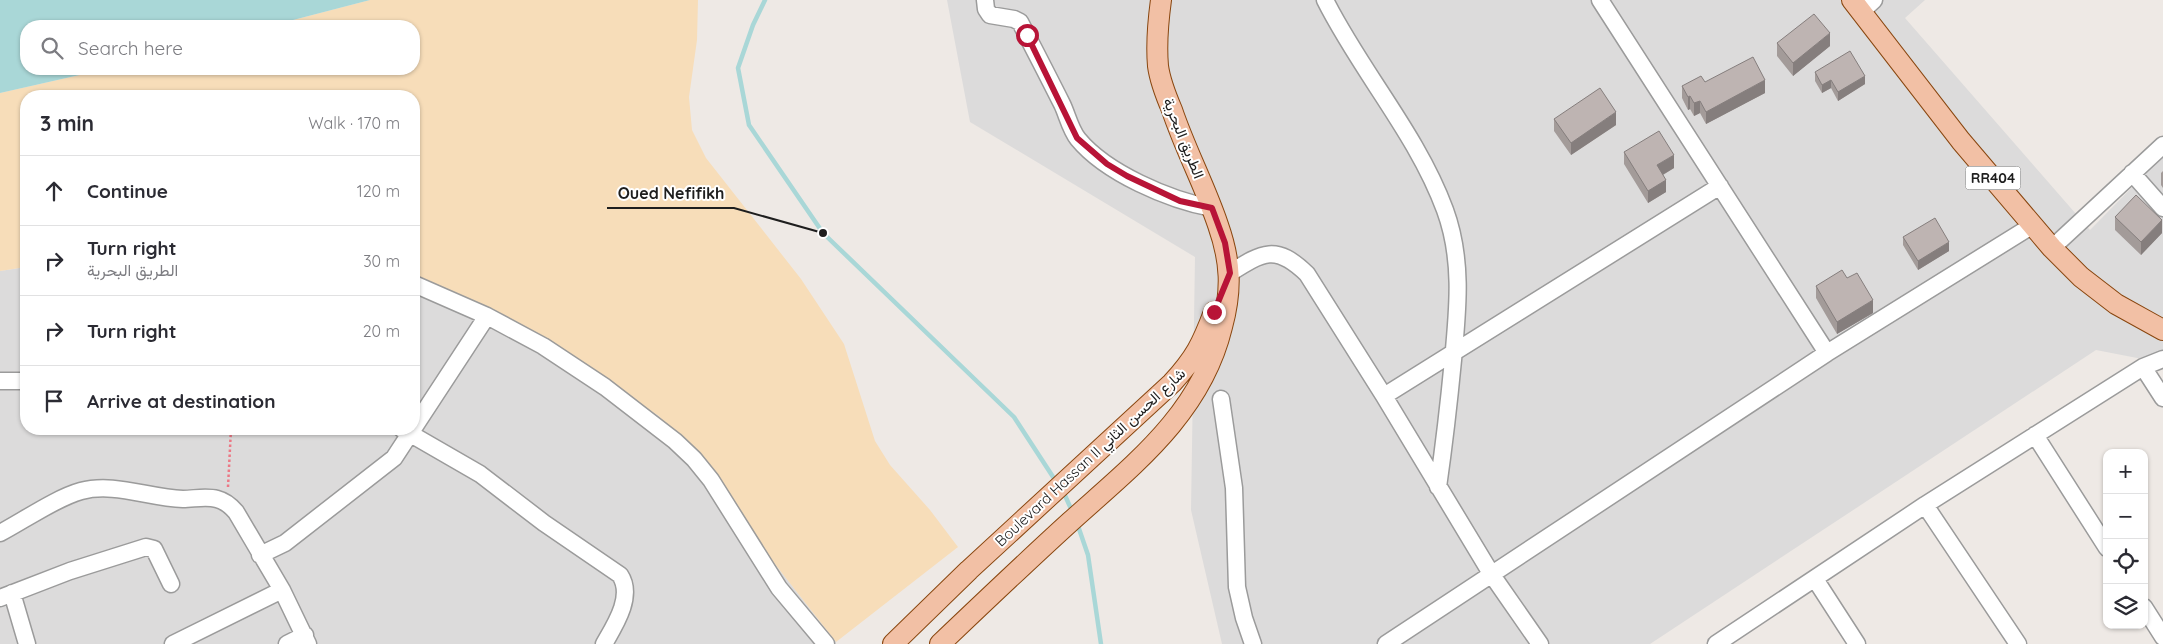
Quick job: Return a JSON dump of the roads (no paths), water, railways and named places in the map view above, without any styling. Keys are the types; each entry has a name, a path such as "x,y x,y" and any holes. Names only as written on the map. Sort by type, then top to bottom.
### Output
{"main road":[{"name":"الطريق البحرية","path":"1161,0 1157,43 1158,67 1185,146 1225,243 1230,273"},
{"name":"RR404","path":"1862,4 1962,141 2052,248 2093,286 2116,304 2162,331"},
{"name":"Boulevard Hassan II شارع الحسن الثاني","path":"893,644 969,570 1182,372 1203,343 1230,273"},
{"name":"Boulevard Hassan II شارع الحسن الثاني","path":"940,644 993,592 1123,474 1185,409 1210,366 1227,307 1230,273"}],"street":[{"path":"984,0 990,15 1014,19 1020,22 1063,105 1077,138 1107,164 1127,176 1180,201 1212,208"},
{"path":"1325,0 1351,50 1388,104 1420,158 1445,210 1455,246 1458,267 1458,300 1454,352 1438,487"},
{"path":"1600,0 1827,353"},
{"path":"2052,248 2163,145"},
{"path":"2132,173 2163,208"},
{"path":"1384,396 1720,186"},
{"path":"1386,644 1827,353 2033,225"},
{"path":"1230,273 1251,260 1266,254 1282,255 1294,262 1307,274 1384,396 1492,575 1540,644"},
{"path":"420,287 487,316 543,346 598,382 642,414 682,447 694,459 724,499 779,588 826,644"},
{"path":"420,411 487,316"},
{"path":"1716,644 1925,505 2143,367 2163,359"},
{"path":"2143,367 2163,398"},
{"path":"0,381 20,381"},
{"path":"1221,399 1234,488 1237,587 1244,618 1253,644"},
{"path":"260,556 285,543 386,465 394,458 404,435"},
{"path":"413,435 480,474 544,523 620,575 625,582 624,600 604,644"},
{"path":"2035,435 2103,542"},
{"path":"0,533 63,499 94,488 183,499 217,499 229,504 236,512 260,556 282,590 306,640 287,644"},
{"path":"1925,505 2018,644"},
{"path":"27,644 6,595 70,570 146,547 154,549 171,584"},
{"path":"1815,579 1857,644"},
{"path":"172,644 282,590"},
{"path":"2148,613 2163,637"}],"water":[{"path":"0,0 370,0 293,20 20,20 20,75 80,75 0,93"}],"waterway":[{"path":"765,0 753,25 738,68 749,125 823,233 1014,417 1057,483"},
{"path":"1063,491 1072,511"},
{"path":"1077,523 1088,555 1101,644"}],"place":[{"name":"Oued Nefifikh","path":"823,233"}]}
